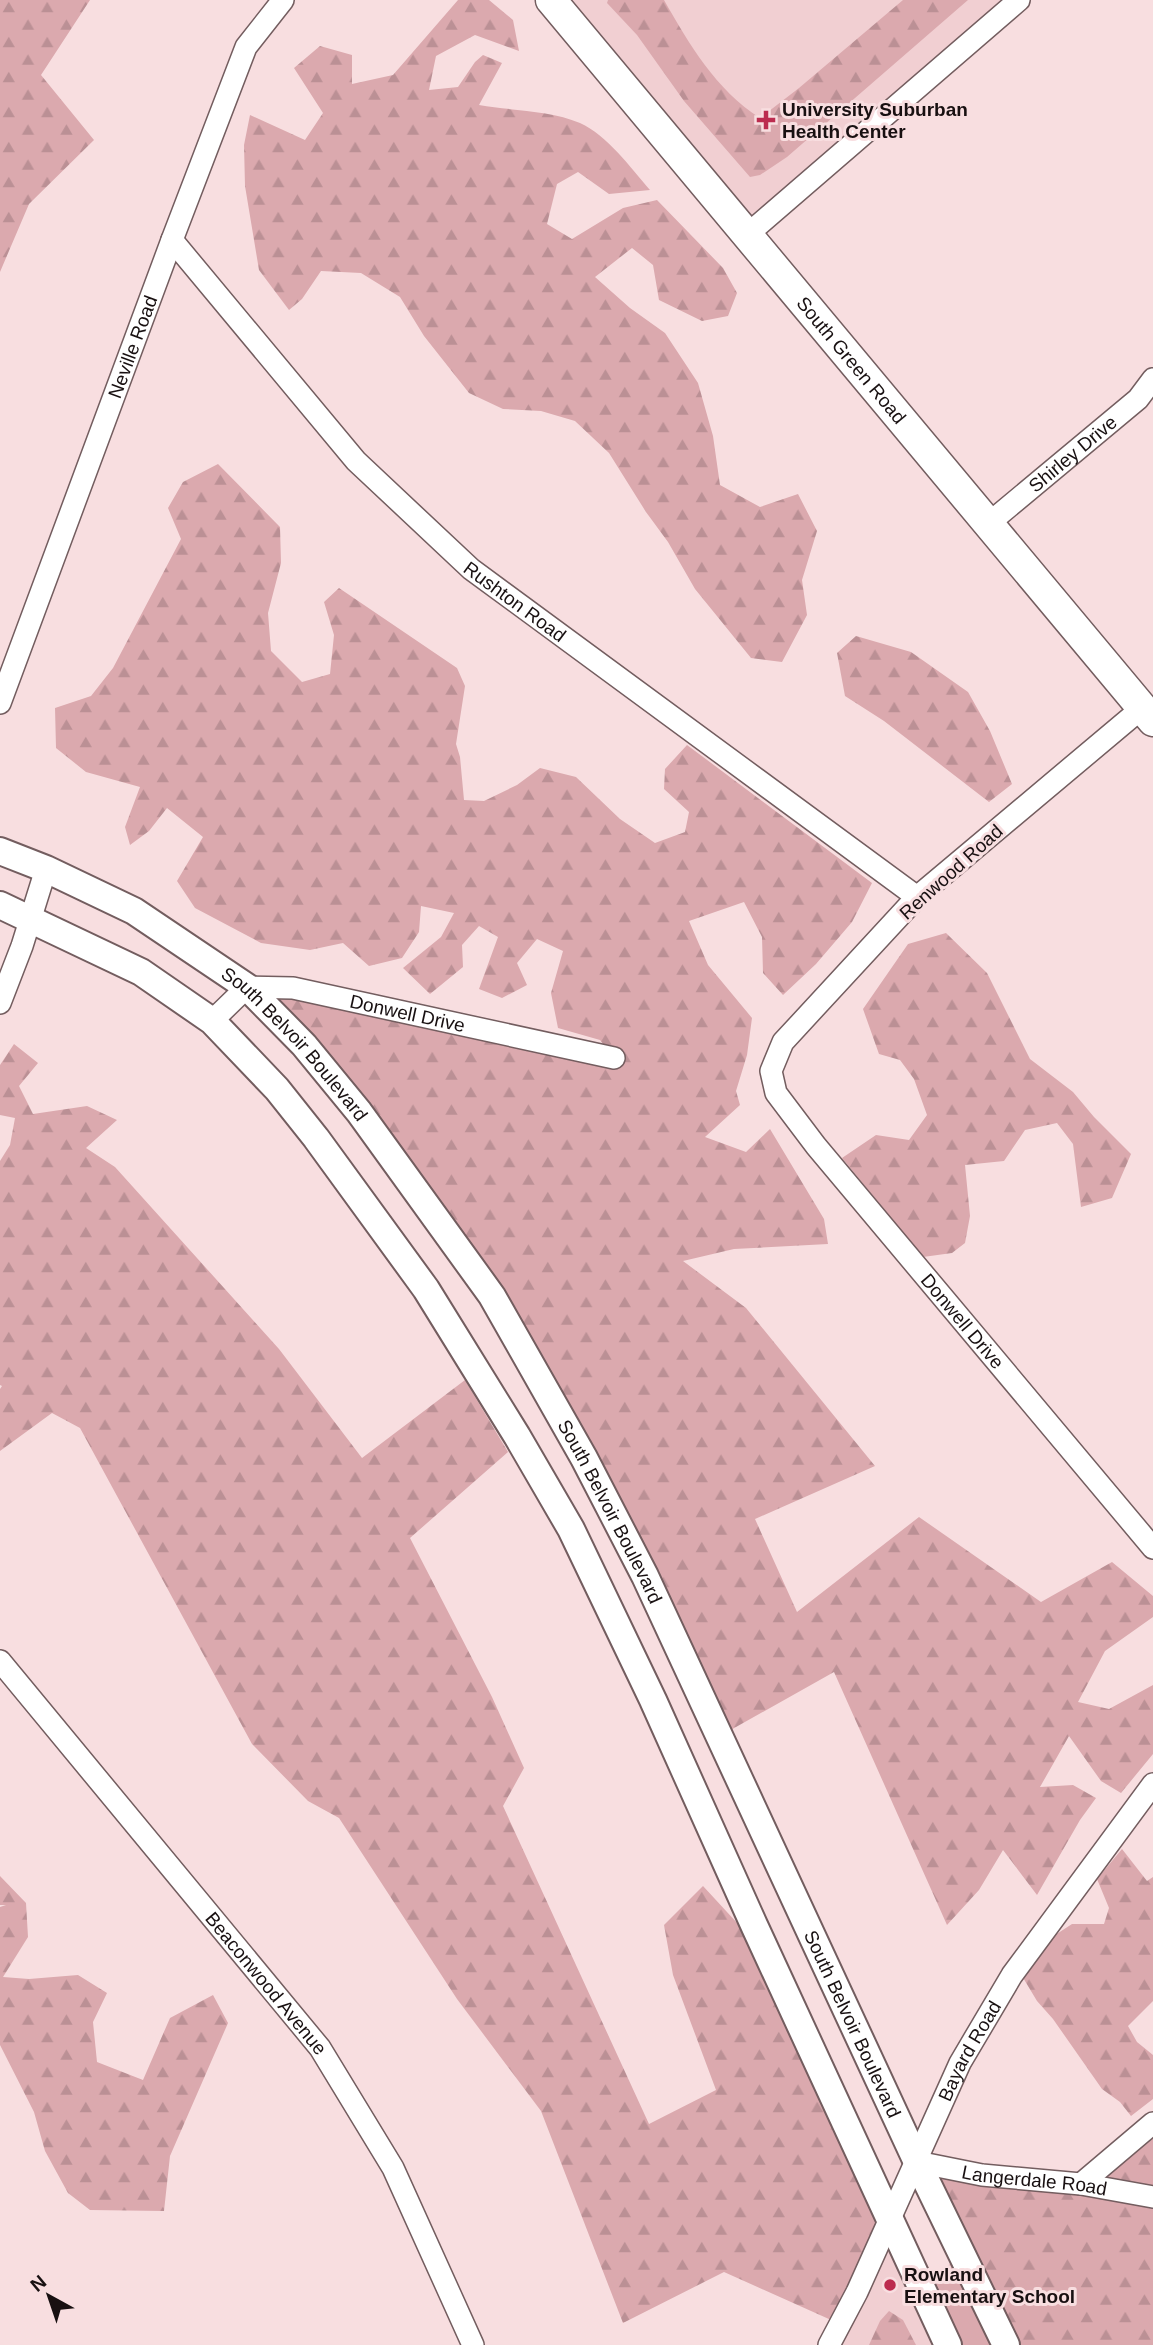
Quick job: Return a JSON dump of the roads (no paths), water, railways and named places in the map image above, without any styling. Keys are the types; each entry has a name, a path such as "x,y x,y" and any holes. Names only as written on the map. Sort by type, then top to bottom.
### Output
{"main road":[{"name":"South Green Road","path":"551,0 1148,715"}],"street":[{"name":"Neville Road","path":"0,703 246,47 283,0"},
{"path":"748,234 1019,0"},
{"name":"Rushton Road","path":"172,240 356,461 471,569 917,897"},
{"name":"Shirley Drive","path":"988,524 1138,399 1153,379"},
{"name":"Renwood Road","path":"776,1093 771,1071 783,1042 917,897 1148,715"},
{"name":"South Belvoir Boulevard","path":"0,851 46,869 134,911 247,987 304,1045 359,1112 492,1296 584,1458 645,1576 917,2162 1006,2345"},
{"path":"0,1003 8,987 46,869"},
{"path":"0,905 141,972 212,1021 277,1090 316,1138 426,1289 571,1529 653,1700 948,2345"},
{"path":"212,1021 247,987"},
{"name":"Donwell Drive","path":"247,987 293,988 320,992 614,1058"},
{"name":"Donwell Drive","path":"776,1093 816,1146 1153,1548"},
{"name":"Beaconwood Avenue","path":"0,1661 320,2048 393,2168 473,2345"},
{"name":"Bayard Road","path":"829,2345 857,2292 960,2063 1012,1975 1153,1784"},
{"path":"1081,2184 1153,2123"},
{"name":"Langerdale Road","path":"917,2162 982,2175 1081,2184 1153,2197"}],"place":[{"name":"University Suburban Health Center","path":"766,120"},
{"name":"Rowland Elementary School","path":"890,2285"}]}
